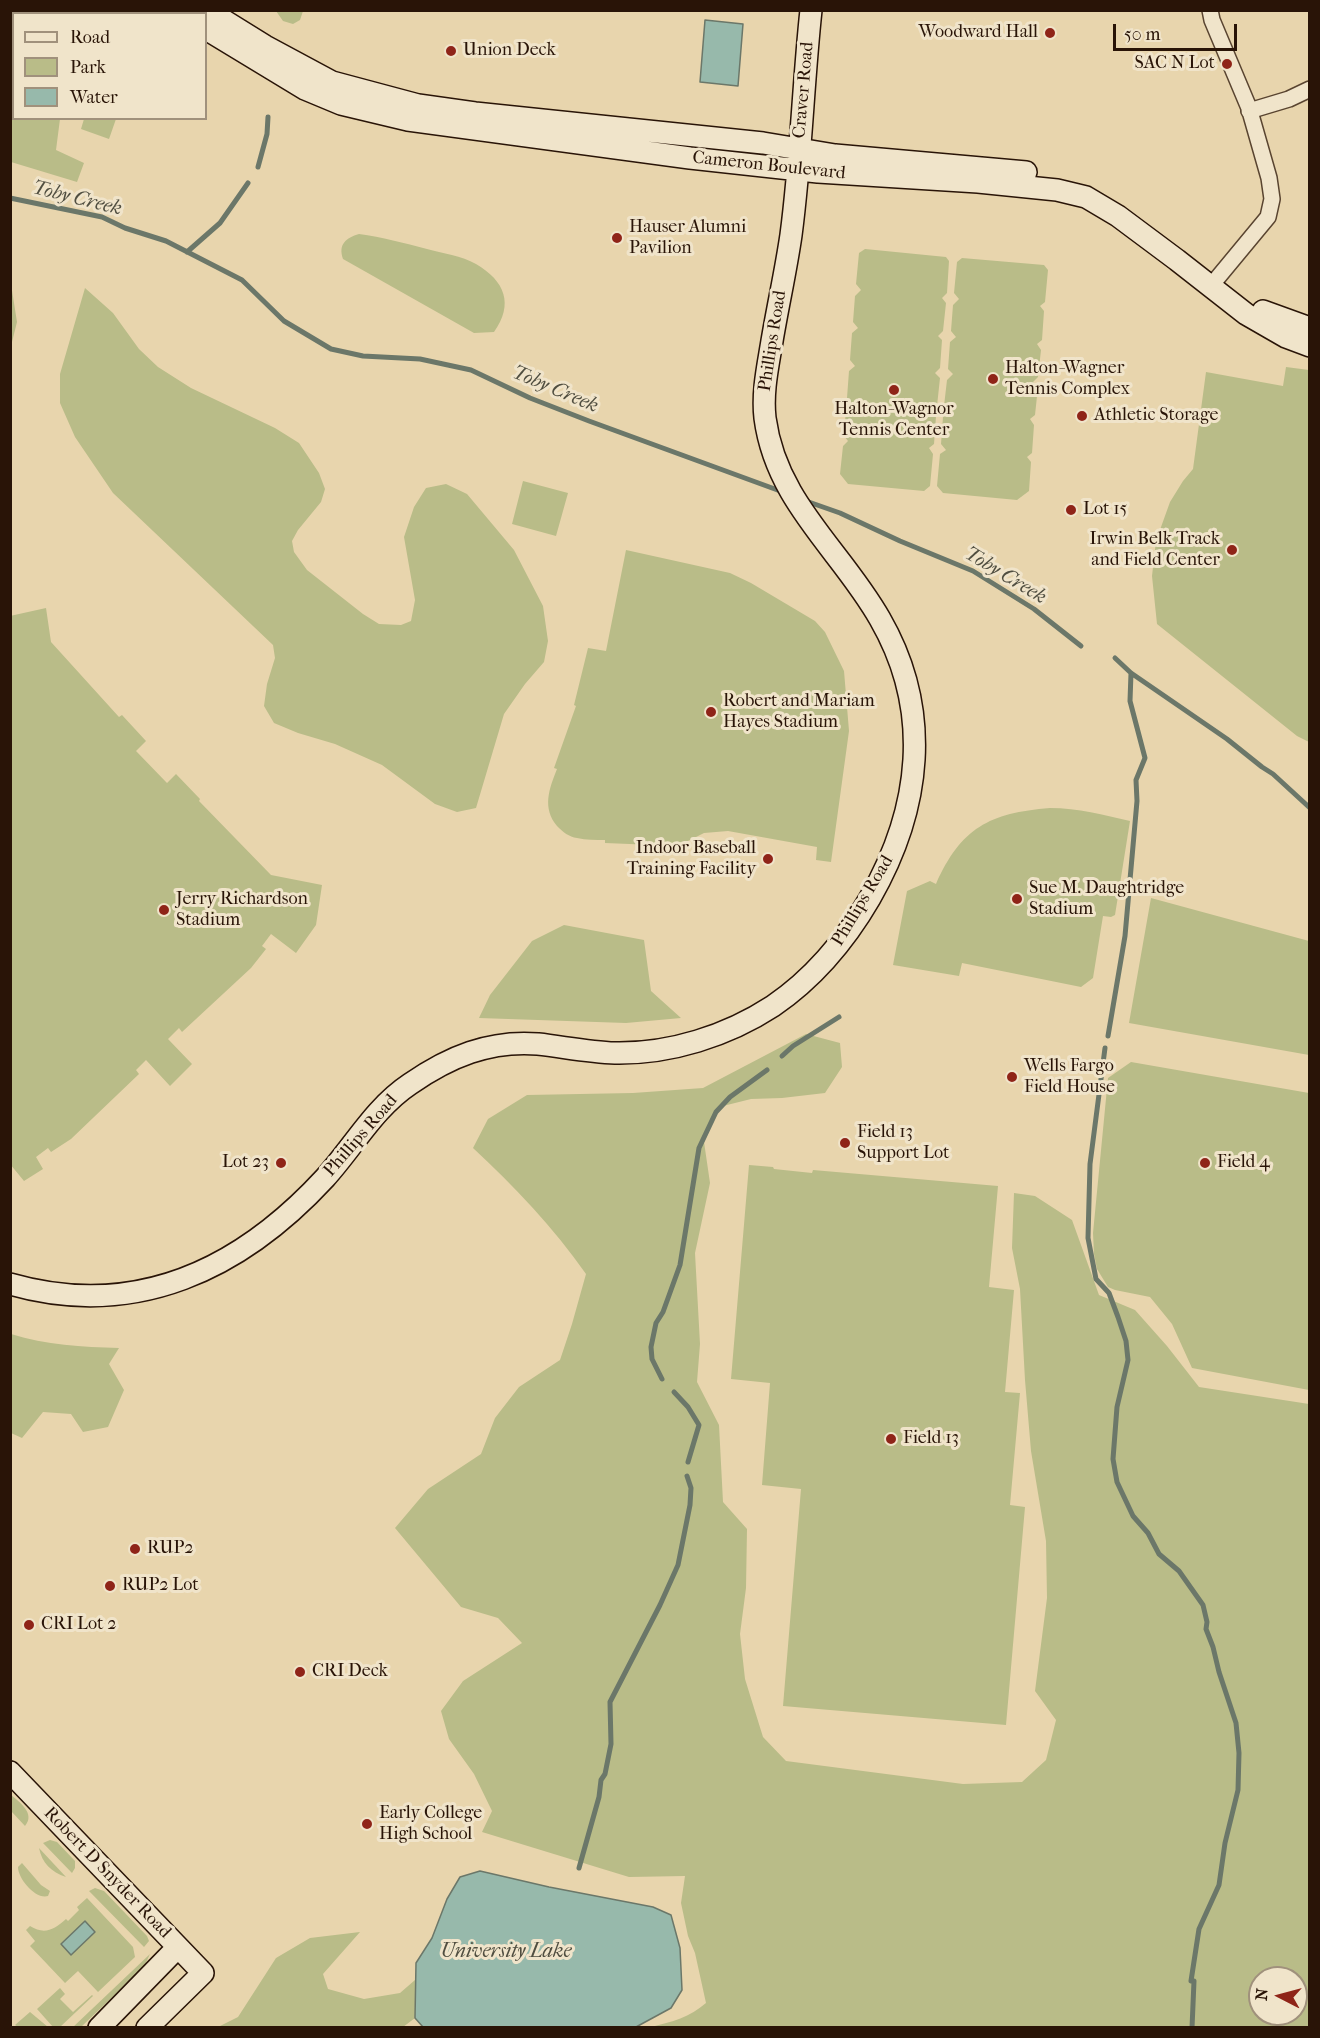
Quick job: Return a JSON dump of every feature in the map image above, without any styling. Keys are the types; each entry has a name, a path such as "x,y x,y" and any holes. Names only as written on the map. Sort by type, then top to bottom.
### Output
{"street":[{"name":"Cameron Boulevard","path":"207,10 265,46 326,79 348,88 398,100 475,113 763,143 798,159"},
{"name":"Craver Road","path":"798,159 811,10"},
{"path":"1210,10 1249,111 1269,178 1272,199 1270,212 1255,234 1213,283"},
{"name":"Cameron Boulevard","path":"207,30 296,84 335,102 372,112 460,128 690,158 857,158 963,165 1063,176 1078,180 1120,201 1256,321 1286,337 1310,346"},
{"path":"1249,111 1289,99 1310,89"},
{"name":"Phillips Road","path":"10,1284 44,1292 93,1295 139,1291 185,1278 214,1266 240,1252 279,1223 328,1175 384,1105 400,1090 446,1061 477,1049 505,1044 534,1044 613,1053 649,1051 679,1046 715,1035 758,1015 788,996 807,980 846,936 879,882 903,826 914,769 914,723 897,654 873,607 790,493 775,461 768,436 764,408 765,379 791,234 798,159"},
{"name":"Cameron Boulevard","path":"1213,283 1257,308 1310,328"},
{"name":"Robert D Snyder Road","path":"10,1772 203,1973 147,2028"},
{"path":"99,2028 178,1947"}],"green space":[{"path":"138,10 141,12 12,12 12,120 60,120 56,150 84,163 77,182 11,162 11,11"},
{"path":"276,11 303,11 300,20 293,24 283,21"},
{"path":"84,120 116,120 109,139 81,129"},
{"path":"359,234 393,240 458,257 486,271 500,286 505,303 504,312 494,332 474,333 343,259 344,242"},
{"path":"865,249 946,257 949,261 947,293 942,298 946,303 943,331 938,336 942,340 940,368 935,373 940,378 937,406 932,411 936,416 934,444 929,448 933,454 930,486 924,491 848,484 840,474 843,446 848,441 844,436 846,409 852,404 847,398 849,371 855,366 850,360 852,333 858,328 853,322 855,296 861,290 856,284 859,253"},
{"name":"Halton-Wagner Tennis Complex","path":"962,258 1044,265 1048,270 1045,302 1040,306 1044,311 1042,340 1037,344 1041,350 1038,377 1033,382 1038,387 1035,415 1030,419 1034,425 1032,453 1027,457 1031,462 1029,491 1017,500 943,493 937,486 940,454 946,450 941,444 943,417 949,412 944,406 947,380 953,374 948,369 950,342 956,337 951,331 953,305 959,299 954,293 957,262"},
{"path":"10,284 17,322 11,346"},
{"path":"85,288 113,313 139,349 158,367 191,388 275,428 299,443 319,473 325,489 321,502 292,541 294,552 307,570 379,624 401,625 411,621 415,600 404,537 414,507 426,488 446,484 467,494 514,550 543,606 548,641 544,662 504,714 476,808 457,812 435,804 382,765 335,744 274,723 264,706 267,684 275,658 273,645 113,493 75,437 60,403 60,374"},
{"name":"Irwin Belk Track and Field Center","path":"1286,367 1309,370 1309,742 1297,736 1157,624 1152,576 1156,541 1170,502 1193,469 1206,372 1283,386"},
{"path":"523,481 568,493 556,536 512,524"},
{"name":"Robert and Mariam Hayes Stadium","path":"626,550 730,573 815,621 825,632 844,671 849,731 831,862 816,860 817,847 728,831 704,833 678,846 605,843 605,840 571,837 552,819 548,798 557,769 554,768 576,706 574,705 588,648 606,651"},
{"name":"Jerry Richardson Stadium","path":"46,608 51,642 119,717 122,715 146,741 136,751 167,783 176,774 271,875 322,885 316,925 296,953 271,934 262,946 266,949 251,968 182,1032 179,1028 168,1039 192,1064 170,1086 146,1060 136,1070 139,1074 71,1139 51,1152 48,1148 36,1157 43,1169 24,1181 10,1164 10,616"},
{"name":"Sue M. Daughtridge Stadium","path":"1050,808 1101,814 1130,821 1115,915 1103,916 1093,978 1081,987 962,963 959,976 893,965 907,891 930,881 936,884 956,849 980,827 1010,814"},
{"path":"1151,898 1309,941 1309,1055 1129,1023"},
{"path":"564,925 644,940 651,991 681,1018 626,1023 479,1018 490,995 532,941"},
{"path":"806,1034 840,1043 842,1067 825,1093 751,1099 719,1107 703,1135 710,1183 695,1253 700,1344 697,1382 719,1425 723,1502 747,1529 746,1588 740,1634 745,1679 763,1737 786,1761 963,1784 1022,1782 1046,1760 1056,1720 1035,1691 1047,1598 1046,1541 1031,1451 1020,1289 1012,1248 1014,1193 1035,1196 1072,1220 1099,1295 1135,1310 1199,1387 1309,1404 1309,2027 651,2027 694,2012 706,2003 681,1903 685,1876 629,1877 482,1832 492,1811 474,1774 449,1739 441,1711 463,1681 522,1643 498,1618 461,1607 395,1528 428,1489 481,1454 495,1418 519,1387 560,1360 586,1274 533,1208 473,1148 488,1119 527,1095 633,1093 703,1088"},
{"name":"Field 4","path":"1131,1062 1309,1093 1309,1390 1192,1368 1172,1324 1150,1297 1108,1287 1097,1269 1093,1233 1108,1078"},
{"name":"Field 13","path":"749,1165 812,1173 813,1170 998,1186 989,1287 1014,1290 1005,1392 1020,1393 1010,1505 1025,1507 1006,1725 783,1706 801,1489 762,1485 770,1383 731,1379"},
{"path":"11,1334 64,1345 119,1348 109,1364 124,1390 108,1427 83,1432 71,1414 43,1412 22,1438 11,1433"},
{"path":"10,1794 22,1804 27,1812 29,1817 25,1826 11,1811"},
{"path":"50,1840 57,1842 75,1861 72,1873 43,1843"},
{"path":"39,1848 66,1877 48,1866"},
{"path":"22,1863 41,1885 50,1891 48,1896 38,1895 24,1883 18,1867"},
{"path":"95,1888 104,1891 147,1936 149,1941 144,1947 89,1891"},
{"path":"87,1898 133,1947 135,1957 98,1992 78,1971 65,1983 30,1946 35,1941 26,1930 30,1926 44,1931 49,1930 66,1919 68,1921 79,1910 77,1907"},
{"path":"360,1932 323,1974 328,1989 364,1999 400,1993 415,1980 415,2018 403,2027 216,2028 238,2017 276,1958 310,1938"},
{"path":"150,1954 144,1967 81,2027 72,2028"},
{"path":"60,1988 65,1994 60,1999 73,2012 93,1996 60,2027 53,2027 37,2009"},
{"path":"30,2012 48,2027 18,2027 15,2025"}],"water":[{"path":"705,20 743,24 738,86 700,82"},
{"name":"University Lake","path":"480,1871 653,1907 671,1915 680,1948 682,1990 671,2008 636,2027 423,2027 415,2018 416,1963 432,1938 447,1899 460,1877"},
{"path":"85,1921 95,1932 71,1955 61,1944"}],"waterway":[{"path":"258,167 267,134 268,117"},
{"path":"187,252 220,223 248,183"},
{"name":"Toby Creek","path":"10,198 102,217 125,228 166,241 242,280 284,321 331,349 363,356 420,359 471,370 530,398 783,492"},
{"name":"Toby Creek","path":"803,500 840,513 973,571 1034,609 1081,646"},
{"name":"Toby Creek","path":"1115,658 1131,673 1227,739 1273,774 1310,808"},
{"path":"1108,1036 1125,936 1137,801 1136,780 1145,758 1130,701 1131,673"},
{"path":"782,1056 793,1046 839,1017"},
{"path":"1105,1048 1090,1164 1088,1238 1096,1279 1109,1293 1126,1341 1128,1360 1117,1407 1113,1459 1117,1482 1133,1516 1148,1533 1159,1554 1179,1571 1203,1605 1207,1622 1206,1629 1236,1723 1239,1753 1238,1790 1225,1843 1219,1885 1199,1929 1191,1981 1194,1981 1192,2028"},
{"path":"662,1379 652,1359 651,1347 656,1323 663,1312 680,1265 699,1148 716,1112 730,1097 767,1070"},
{"path":"674,1392 688,1407 699,1425 688,1462"},
{"path":"579,1868 611,1744 610,1702 678,1565 690,1505 691,1488 687,1476"}],"place":[{"name":"Woodward Hall","path":"1050,33"},
{"name":"Union Deck","path":"451,51"},
{"name":"SAC N Lot","path":"1227,64"},
{"name":"Hauser Alumni Pavilion","path":"617,238"},
{"name":"Halton-Wagner Tennis Complex","path":"993,379"},
{"name":"Halton-Wagnor Tennis Center","path":"894,390"},
{"name":"Athletic Storage","path":"1082,416"},
{"name":"Lot 15","path":"1071,510"},
{"name":"Irwin Belk Track and Field Center","path":"1232,550"},
{"name":"Robert and Mariam Hayes Stadium","path":"711,712"},
{"name":"Indoor Baseball Training Facility","path":"768,859"},
{"name":"Sue M. Daughtridge Stadium","path":"1017,899"},
{"name":"Jerry Richardson Stadium","path":"164,910"},
{"name":"Wells Fargo Field House","path":"1012,1077"},
{"name":"Field 13 Support Lot","path":"845,1143"},
{"name":"Lot 23","path":"281,1163"},
{"name":"Field 4","path":"1205,1163"},
{"name":"Field 13","path":"891,1439"},
{"name":"RUP2","path":"135,1549"},
{"name":"RUP2 Lot","path":"110,1586"},
{"name":"CRI Lot 2","path":"29,1625"},
{"name":"CRI Deck","path":"300,1672"},
{"name":"Early College High School","path":"367,1824"}]}
